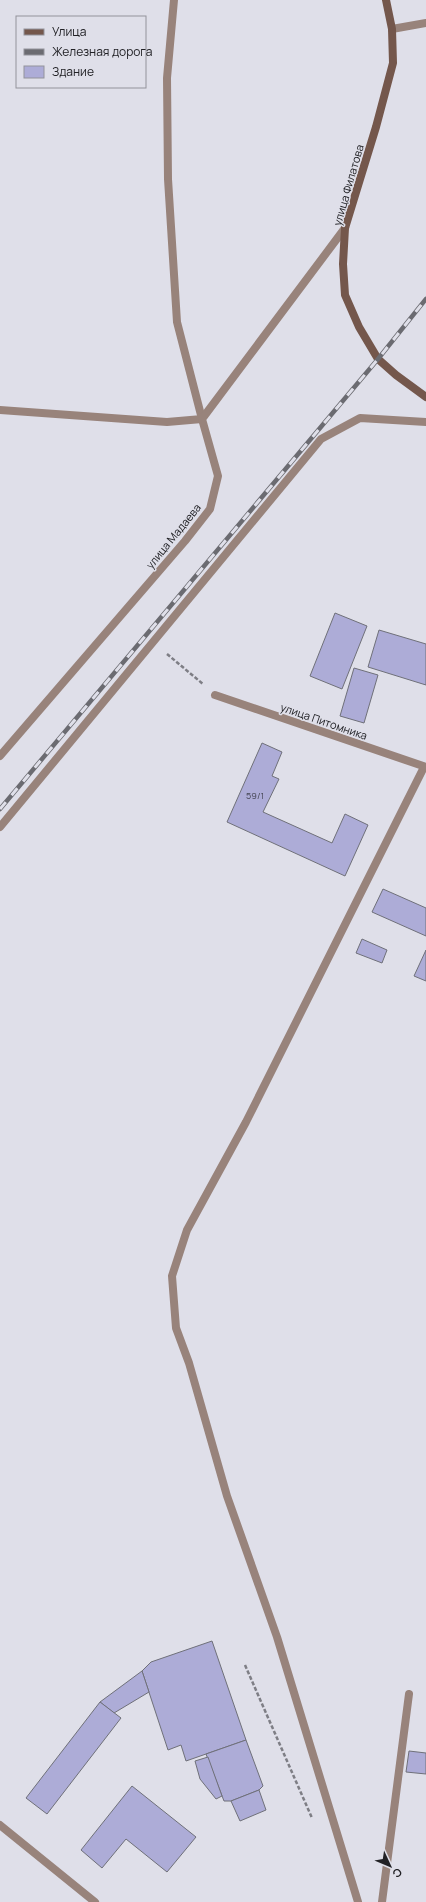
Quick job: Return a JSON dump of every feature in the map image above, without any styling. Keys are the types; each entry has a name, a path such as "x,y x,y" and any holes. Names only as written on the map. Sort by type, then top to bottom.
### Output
{"street":[{"name":"улица Мадаева","path":"0,756 185,541 210,509 218,476 177,322 168,171 167,78 174,0"},
{"name":"улица Филатова","path":"386,0 392,29 393,63 376,127 345,228 343,264 345,295 358,327 378,359 396,375 426,397"},
{"path":"392,29 426,23"},
{"path":"0,410 167,422 202,419 345,228"},
{"path":"0,827 321,439 360,418 426,422"},
{"name":"улица Питомника","path":"215,695 425,767"},
{"path":"358,1902 277,1637 227,1496 189,1363 176,1328 172,1276 187,1230 246,1122 425,767"},
{"path":"382,1902 409,1694"},
{"path":"0,1825 95,1902"}],"path":[{"path":"153,643 215,695"},
{"path":"245,1665 313,1820"}],"building":[{"path":"335,613 367,626 342,689 310,676"},
{"path":"379,630 426,644 426,685 368,667"},
{"path":"354,668 378,675 364,723 340,716"},
{"path":"262,743 282,752 272,776 279,779 263,812 332,843 345,814 368,825 345,876 227,822"},
{"path":"383,889 426,908 426,936 372,912"},
{"path":"362,939 387,950 382,963 356,953"},
{"path":"426,950 426,981 414,976"},
{"path":"212,1641 246,1740 186,1761 181,1745 168,1750 142,1671 151,1662"},
{"path":"142,1671 149,1692 114,1713 100,1702"},
{"path":"100,1702 121,1718 47,1814 26,1798"},
{"path":"246,1740 263,1786 259,1790 231,1801 224,1801 206,1754"},
{"path":"409,1751 426,1753 426,1774 406,1772"},
{"path":"208,1757 222,1796 216,1799 200,1779 195,1761"},
{"path":"132,1786 196,1837 167,1872 126,1839 102,1868 81,1850"},
{"path":"259,1790 266,1810 240,1821 231,1801"}],"railway":[{"path":"0,809 378,359 426,299"}]}
